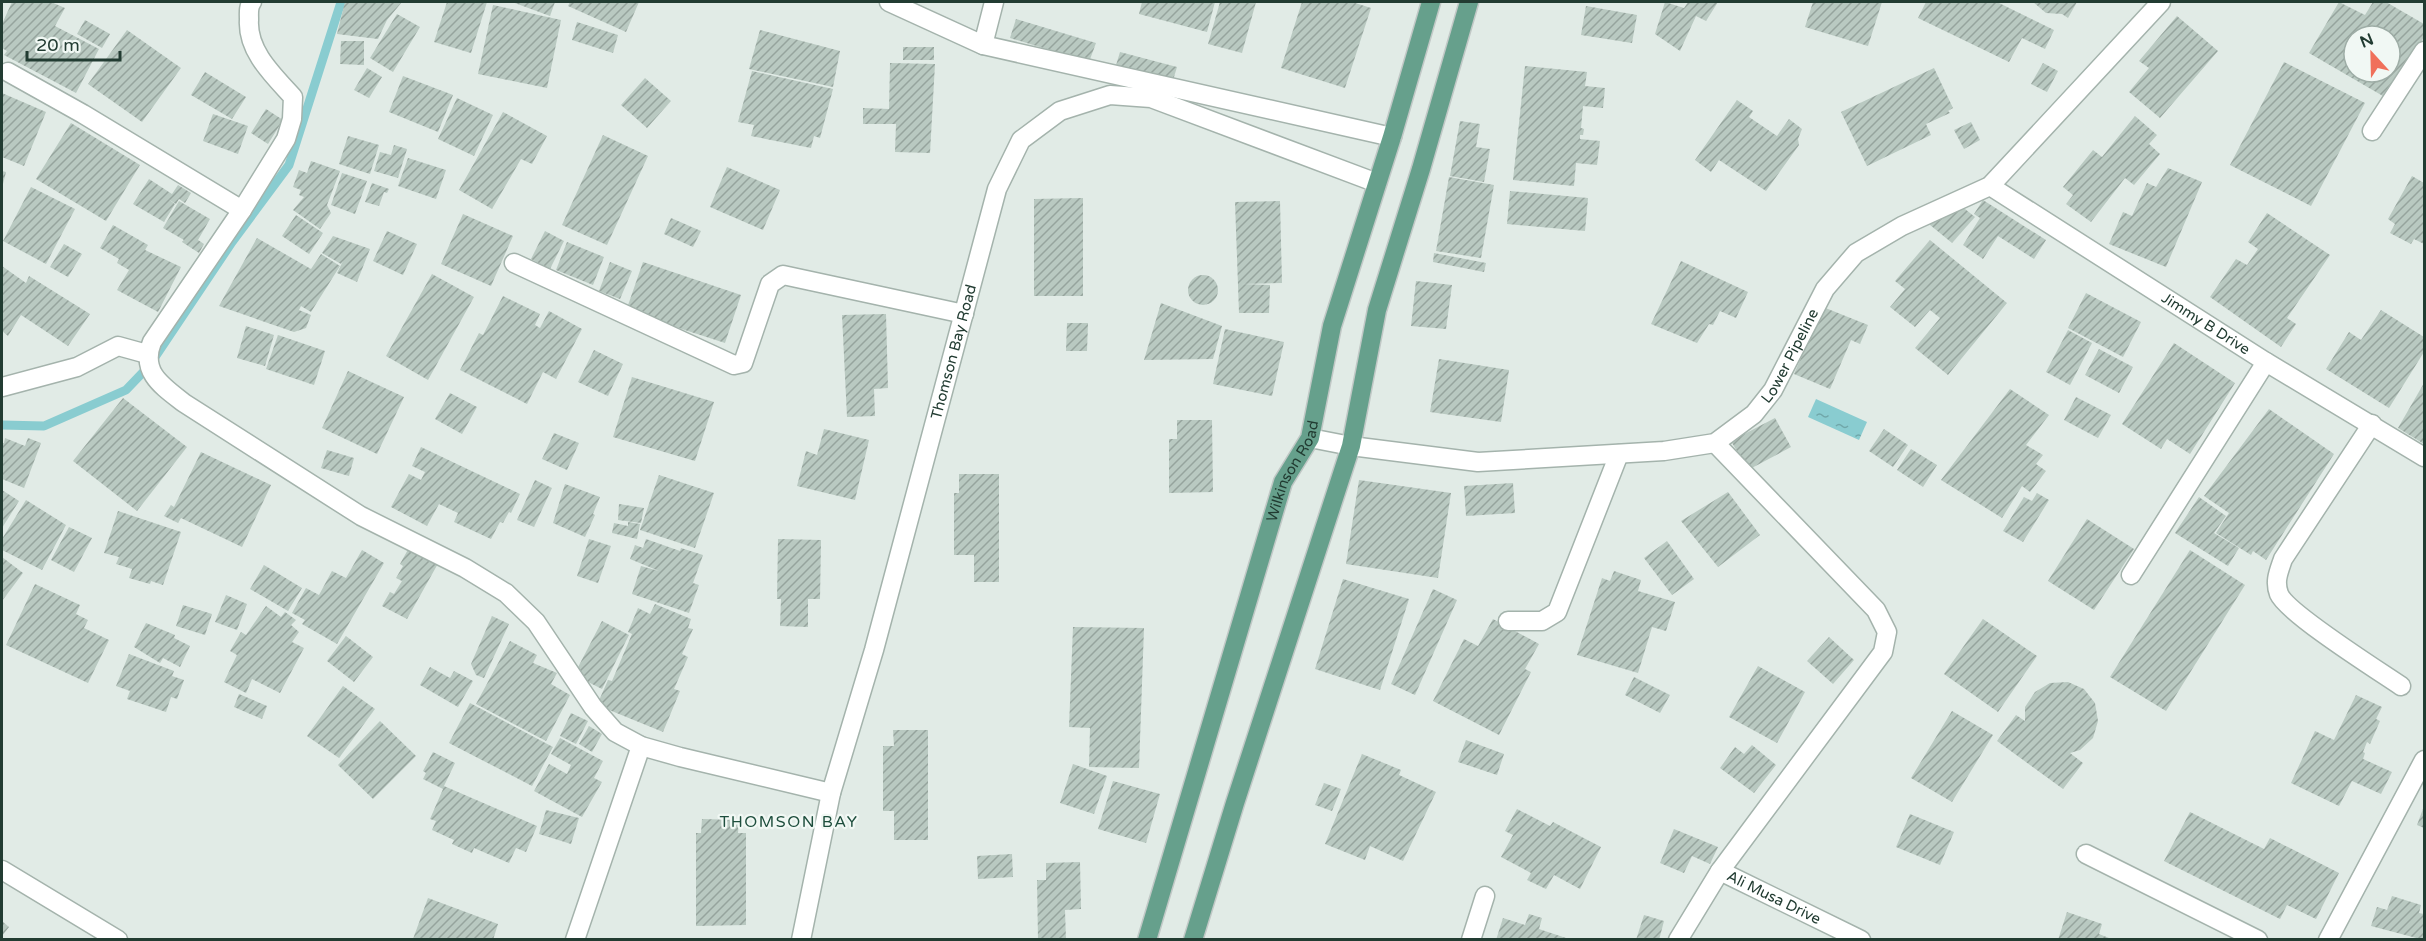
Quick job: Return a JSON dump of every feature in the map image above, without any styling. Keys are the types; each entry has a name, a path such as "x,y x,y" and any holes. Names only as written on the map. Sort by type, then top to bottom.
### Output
{"main road":[{"name":"Wilkinson Road","path":"1147,939 1283,482 1310,438 1332,326 1392,138 1431,2"},
{"path":"1193,939 1351,446 1377,310 1421,169 1469,2"}],"street":[{"path":"252,2 249,6 248,33 264,65 293,97 292,119 286,139 242,210 188,286 152,342 147,354 148,366 162,385 184,403 361,516 465,568 506,593 536,622 594,707 615,732 641,746 831,794"},
{"path":"889,2 983,45 1392,138"},
{"path":"983,45 994,2"},
{"name":"Lower Pipeline","path":"1310,438 1351,446 1478,462 1664,451 1715,443 1754,414 1773,390 1825,289 1856,253 1902,226 1990,186 2161,2"},
{"path":"2372,131 2424,51"},
{"path":"8,72 83,114 242,210"},
{"name":"Thomson Bay Road","path":"801,939 831,794 874,650 997,189 1021,140 1060,111 1110,95 1151,98 1377,183"},
{"name":"Jimmy B Drive","path":"1990,186 2266,362 2424,457"},
{"path":"514,263 734,365 743,363 770,284 783,275 964,314"},
{"path":"2,387 77,367 118,346 147,354"},
{"path":"2131,575 2266,362"},
{"path":"2372,424 2283,559 2276,578 2280,596 2295,612 2401,686"},
{"path":"1678,939 1720,871 1883,652 1887,632 1876,610 1715,443"},
{"path":"1508,621 1542,621 1557,612 1619,454"},
{"path":"575,939 641,746"},
{"path":"2328,939 2424,760"},
{"path":"2086,854 2258,939"},
{"path":"2,870 118,939"},
{"name":"Ali Musa Drive","path":"1720,871 1861,939"},
{"path":"1471,939 1485,896"}],"water":[{"path":"1816,399 1867,422 1859,440 1808,417"}],"building":[{"path":"12,2 51,2 65,8 55,26 99,49 76,93 4,55 7,51 2,48 2,24"},
{"path":"345,2 402,2 387,20 378,39 337,34"},
{"path":"447,2 487,2 471,53 434,42"},
{"path":"512,2 555,2 550,16"},
{"path":"570,2 639,2 626,32 568,6"},
{"path":"1142,2 1215,2 1207,32 1139,14"},
{"path":"1220,2 1256,2 1242,53 1208,44"},
{"path":"1302,2 1352,2 1371,8 1345,88 1281,68"},
{"path":"1665,2 1684,8 1688,2 1718,2 1706,21 1696,16 1680,51 1655,34"},
{"path":"1813,2 1882,2 1868,46 1805,27"},
{"path":"1926,2 1997,2 2054,30 2045,49 2022,38 2009,62 1918,18"},
{"path":"2033,2 2077,2 2068,18 2062,14 2046,13"},
{"path":"2339,2 2365,15 2373,2 2386,2 2424,24 2424,37 2402,75 2402,24 2342,24 2342,72 2309,53"},
{"path":"493,5 561,20 547,88 478,74"},
{"path":"1586,6 1637,15 1632,43 1581,35"},
{"path":"397,14 420,27 393,72 370,58"},
{"path":"2177,16 2218,51 2160,118 2129,92 2149,68 2139,61"},
{"path":"1016,19 1096,43 1089,62 1010,38"},
{"path":"85,20 110,34 102,48 77,34"},
{"path":"577,22 618,35 613,53 572,40"},
{"path":"127,30 181,68 142,122 88,84"},
{"path":"760,30 840,51 833,87 749,69"},
{"path":"341,41 364,41 364,65 340,64"},
{"path":"903,47 934,47 934,60 903,60"},
{"path":"1120,52 1177,67 1171,87 1114,72"},
{"path":"2284,62 2365,103 2311,206 2230,165"},
{"path":"890,63 935,64 930,153 895,152 896,124 863,124 863,108 889,109"},
{"path":"2043,63 2058,71 2047,92 2031,84"},
{"path":"1525,66 1587,72 1585,86 1605,88 1603,108 1583,106 1581,128 1584,129 1580,139 1600,141 1597,165 1576,163 1574,186 1513,180"},
{"path":"367,68 382,77 369,98 354,90"},
{"path":"1934,68 1953,108 1948,111 1950,113 1926,124 1931,135 1867,166 1841,112"},
{"path":"752,71 833,89 820,138 814,136 811,148 751,136 754,125 738,122"},
{"path":"205,72 246,97 232,119 191,95"},
{"path":"403,76 453,95 438,132 389,112"},
{"path":"645,78 671,101 647,128 621,105"},
{"path":"2362,84 2397,84 2388,99"},
{"path":"2,93 46,112 24,166 2,157"},
{"path":"457,98 493,115 474,156 438,139"},
{"path":"1737,100 1753,111 1749,117 1777,136 1789,119 1802,129 1798,139 1799,145 1766,191 1719,160 1711,172 1695,160"},
{"path":"266,109 283,120 268,144 251,133"},
{"path":"503,112 547,136 532,164 521,159 492,209 459,190"},
{"path":"213,114 248,126 238,154 203,141"},
{"path":"2135,116 2157,135 2149,144 2160,154 2134,185 2125,178 2091,222 2066,204 2073,195 2063,187 2093,150 2102,157"},
{"path":"1460,121 1480,124 1476,147 1490,149 1484,182 1450,176"},
{"path":"1971,122 1980,140 1964,149 1954,130"},
{"path":"71,123 140,165 106,221 36,179"},
{"path":"603,135 648,156 607,245 562,225"},
{"path":"348,136 379,145 370,174 339,164"},
{"path":"394,145 407,149 398,178 374,171 380,152 391,155"},
{"path":"408,158 446,170 436,199 398,186"},
{"path":"311,161 340,171 327,205 331,213 320,229 293,210 304,197 299,195 301,190 293,187 299,170 307,173"},
{"path":"727,167 780,190 763,230 710,207"},
{"path":"2168,168 2202,182 2166,267 2109,244 2123,212 2132,216 2147,183 2156,187"},
{"path":"2,171 6,172 2,188"},
{"path":"342,173 367,181 355,214 331,205"},
{"path":"2412,176 2424,183 2424,244 2414,239 2411,244 2390,233 2395,224 2388,219"},
{"path":"1449,177 1494,185 1481,258 1436,251"},
{"path":"149,179 172,194 178,185 191,193 185,203 179,199 176,204 168,199 175,204 164,222 133,204"},
{"path":"372,183 389,189 387,193 384,192 379,206 365,202"},
{"path":"31,187 75,209 46,264 3,241"},
{"path":"1510,191 1588,198 1585,231 1507,224"},
{"path":"1083,198 1083,296 1034,296 1034,199"},
{"path":"1983,200 2046,240 2034,259 1998,236 1983,259 1963,245 1980,218 1974,214"},
{"path":"179,201 210,219 198,240 204,244 199,253 182,242 184,240 163,228"},
{"path":"1280,201 1282,283 1242,284 1270,285 1269,313 1239,313 1235,202"},
{"path":"1960,205 1975,217 1952,243 1924,220"},
{"path":"2267,213 2330,255 2287,318 2296,324 2281,347 2210,297 2236,259 2247,265 2258,249 2248,242"},
{"path":"463,214 513,236 491,286 441,264"},
{"path":"296,215 323,233 309,254 282,236"},
{"path":"671,218 701,231 693,247 664,234"},
{"path":"113,225 148,245 145,250 181,267 158,312 117,290 129,270 117,263 119,259 100,248"},
{"path":"387,231 417,244 403,275 373,261"},
{"path":"545,231 564,241 550,269 531,259"},
{"path":"333,236 370,249 357,282 337,273 343,261 341,264 322,253"},
{"path":"257,238 311,269 321,254 340,266 311,312 301,306 299,310 311,315 306,328 294,332 219,306"},
{"path":"1930,240 2007,303 1948,375 1915,348 1940,318 1930,310 1915,327 1890,307 1905,289 1895,281"},
{"path":"567,242 604,257 593,285 556,270"},
{"path":"64,244 82,254 68,277 50,267"},
{"path":"1434,253 1486,263 1484,272 1433,262"},
{"path":"1681,261 1748,292 1736,318 1720,311 1713,325 1709,324 1697,343 1651,324"},
{"path":"610,262 632,271 620,299 599,291"},
{"path":"643,262 741,295 725,343 626,311"},
{"path":"2,266 26,283 29,276 90,314 68,346 21,315 8,336 2,331"},
{"path":"432,274 474,297 428,380 386,356"},
{"path":"1203,275 1214,279 1218,290 1214,301 1203,305 1192,301 1188,290 1192,279"},
{"path":"1416,281 1452,285 1446,329 1411,326"},
{"path":"2086,293 2141,322 2123,357 2068,328"},
{"path":"503,296 540,314 535,325 540,328 549,311 582,329 556,379 543,372 527,404 460,370 479,333 483,335"},
{"path":"1161,303 1222,326 1213,359 1144,360"},
{"path":"1823,307 1868,325 1860,344 1851,340 1830,389 1794,374"},
{"path":"2381,310 2424,337 2424,352 2389,408 2326,369 2349,332 2361,340"},
{"path":"886,314 888,388 874,389 875,416 847,417 842,315"},
{"path":"1067,323 1088,323 1087,351 1066,351"},
{"path":"246,326 274,335 265,366 237,358"},
{"path":"1225,329 1284,342 1272,396 1213,384"},
{"path":"2068,330 2092,343 2070,385 2046,372"},
{"path":"278,335 325,351 314,385 266,369"},
{"path":"2174,343 2235,383 2190,454 2167,439 2161,449 2122,424"},
{"path":"2099,349 2133,367 2119,393 2085,375"},
{"path":"594,350 623,364 608,396 578,382"},
{"path":"1439,359 1509,370 1501,422 1430,412"},
{"path":"348,371 404,397 377,454 322,428"},
{"path":"632,377 714,402 695,461 613,437"},
{"path":"2424,383 2424,444 2398,428"},
{"path":"2010,389 2049,415 2026,445 2043,455 2036,464 2046,471 2030,492 2022,486 2002,518 1941,480"},
{"path":"450,393 477,407 462,434 435,419"},
{"path":"2076,397 2111,415 2098,438 2064,420"},
{"path":"123,398 187,447 137,511 73,461"},
{"path":"2269,409 2334,454 2266,560 2253,551 2251,555 2216,533 2229,513 2204,496"},
{"path":"1775,418 1791,447 1748,470 1731,441"},
{"path":"1177,420 1212,420 1213,492 1169,493 1169,439 1177,439"},
{"path":"824,429 869,440 855,500 797,486 806,451 817,455"},
{"path":"1884,429 1908,445 1893,467 1869,451"},
{"path":"554,433 579,443 567,470 542,459"},
{"path":"5,438 25,446 28,438 41,443 24,488 2,479 2,443"},
{"path":"421,447 520,494 511,513 509,512 503,523 500,522 491,539 454,522 458,513 439,504 427,526 391,507 409,474 421,480 425,472 412,466"},
{"path":"1911,449 1937,465 1923,487 1897,470"},
{"path":"327,450 354,458 349,476 321,468"},
{"path":"201,452 271,485 242,547 181,518 178,523 164,516 171,505 174,507"},
{"path":"959,474 999,474 999,582 974,582 974,555 954,555 954,493 959,493"},
{"path":"659,475 714,493 695,548 640,530"},
{"path":"535,480 552,488 534,527 517,520"},
{"path":"1359,480 1451,493 1438,578 1346,564"},
{"path":"1513,483 1515,513 1466,516 1464,486"},
{"path":"565,484 600,497 585,537 553,523"},
{"path":"2,490 19,501 2,528"},
{"path":"1728,492 1760,535 1718,567 1681,521"},
{"path":"2037,493 2049,500 2023,542 2003,531 2024,497 2032,501"},
{"path":"2199,497 2226,516 2214,533 2239,548 2228,566 2175,533"},
{"path":"26,500 66,525 42,570 2,550 2,539"},
{"path":"619,504 644,508 641,523 618,520"},
{"path":"118,511 181,532 163,585 129,578 132,569 116,564 119,557 104,553"},
{"path":"2087,519 2134,549 2094,610 2048,581"},
{"path":"628,522 640,524 637,539 612,533 614,523 628,526"},
{"path":"69,527 92,538 74,572 51,560"},
{"path":"589,539 611,546 598,583 577,576"},
{"path":"646,539 680,551 681,548 703,555 693,583 699,585 689,613 632,594 641,566 659,571 630,559 635,545 643,548"},
{"path":"778,539 821,540 820,599 808,599 808,627 780,626 781,599 777,599"},
{"path":"1667,541 1694,579 1672,595 1644,558"},
{"path":"411,544 440,560 407,619 382,606 390,592 394,594 402,581 396,578 403,566 400,564"},
{"path":"362,550 384,563 337,644 302,624 305,620 292,613 306,588 319,595 332,571 346,578"},
{"path":"2190,550 2245,585 2166,711 2110,677"},
{"path":"2,557 23,573 2,601"},
{"path":"264,565 302,588 288,611 250,589"},
{"path":"1614,571 1641,580 1638,591 1675,602 1666,631 1652,627 1638,673 1577,655 1602,578 1610,581"},
{"path":"1343,579 1409,599 1380,690 1315,669"},
{"path":"35,584 80,605 76,614 88,620 84,628 109,640 88,683 6,645"},
{"path":"1433,589 1457,600 1415,695 1391,684"},
{"path":"226,595 247,604 237,630 215,622"},
{"path":"655,604 691,619 688,628 693,629 682,654 688,657 674,689 680,691 663,732 597,705 608,680 612,681 632,634 628,632 638,608 650,614"},
{"path":"183,605 212,614 205,635 176,626"},
{"path":"266,606 281,617 285,612 296,620 291,625 299,632 292,642 304,648 280,693 252,679 246,693 224,682 237,655 230,651 241,632 246,635"},
{"path":"492,616 509,624 484,678 476,675 471,664"},
{"path":"1493,619 1539,644 1525,669 1531,672 1499,735 1433,701 1464,639 1478,646"},
{"path":"1983,619 2037,656 1998,712 1944,674"},
{"path":"602,621 629,635 602,689 574,675"},
{"path":"146,623 175,635 174,638 190,646 180,667 163,658 160,663 134,647"},
{"path":"1073,627 1144,628 1139,768 1089,767 1090,728 1069,727"},
{"path":"346,636 373,657 354,682 327,661"},
{"path":"1829,637 1854,660 1833,684 1807,661"},
{"path":"510,641 537,655 533,663 557,673 551,684 570,695 546,741 476,704"},
{"path":"129,654 174,671 172,676 184,680 177,699 171,697 166,712 127,699 130,691 116,686"},
{"path":"1758,666 1805,692 1777,743 1729,717"},
{"path":"430,667 450,678 454,671 473,681 458,707 420,685"},
{"path":"1634,677 1670,695 1660,713 1625,695"},
{"path":"2068,682 2084,689 2095,703 2098,721 2093,738 2080,750 2070,753 2083,763 2063,789 1997,741 2016,715 2025,721 2025,707 2035,692 2050,683"},
{"path":"343,686 375,709 339,758 307,736"},
{"path":"239,694 267,706 262,719 234,707"},
{"path":"2356,695 2382,707 2376,719 2380,721 2370,744 2367,742 2363,759 2392,772 2381,794 2352,781 2339,806 2291,783 2315,731 2334,740"},
{"path":"470,703 553,747 532,786 449,743"},
{"path":"1952,711 1993,735 1952,802 1911,778"},
{"path":"571,713 588,721 576,744 560,736"},
{"path":"380,721 416,756 373,799 338,765"},
{"path":"589,726 602,734 592,752 579,744"},
{"path":"893,730 928,730 928,840 894,840 894,811 883,811 883,746 894,746"},
{"path":"560,738 603,761 594,778 602,782 582,817 534,791 549,764 567,774 571,765 551,754"},
{"path":"1466,740 1504,754 1497,775 1458,762"},
{"path":"1752,745 1776,765 1754,793 1720,768 1735,747 1744,754"},
{"path":"433,752 455,763 444,786 537,826 526,852 516,848 509,863 474,848 472,853 452,844 454,840 432,830 436,821 430,819 443,789 423,779 426,773 423,771"},
{"path":"1362,754 1401,770 1399,775 1436,792 1403,861 1370,846 1365,860 1325,844"},
{"path":"1073,764 1107,776 1094,814 1060,803"},
{"path":"1113,781 1160,794 1146,843 1098,829"},
{"path":"1324,783 1341,789 1332,811 1315,805"},
{"path":"2424,806 2424,828 2417,825"},
{"path":"1517,809 1550,826 1553,822 1601,847 1580,889 1554,875 1546,889 1527,880 1531,873 1501,857 1513,835 1505,831"},
{"path":"546,810 579,818 571,844 539,834"},
{"path":"2190,812 2264,849 2270,838 2339,873 2316,919 2287,905 2280,919 2164,861"},
{"path":"1910,814 1954,832 1940,865 1896,847"},
{"path":"702,819 739,820 738,833 746,833 746,925 696,926 696,833 701,833"},
{"path":"1674,829 1718,847 1710,864 1692,856 1684,873 1660,863"},
{"path":"1012,854 1013,877 978,879 977,856"},
{"path":"1080,862 1081,909 1065,910 1066,940 1038,940 1037,880 1046,880 1046,863"},
{"path":"2392,896 2421,905 2419,913 2424,914 2424,940 2371,926 2377,907 2387,910"},
{"path":"428,898 498,924 493,940 413,939"},
{"path":"2067,912 2102,924 2099,934 2114,940 2058,940"},
{"path":"1529,914 1542,918 1539,929 1572,940 1496,940 1503,918 1525,925"},
{"path":"1644,915 1664,921 1659,940 1636,940"},
{"path":"2,921 9,927 2,936"}],"waterway":[{"path":"2,425 44,426 126,390 149,366 232,242 289,165 341,2"}],"district":[{"name":"THOMSON BAY","path":"789,821"}]}
